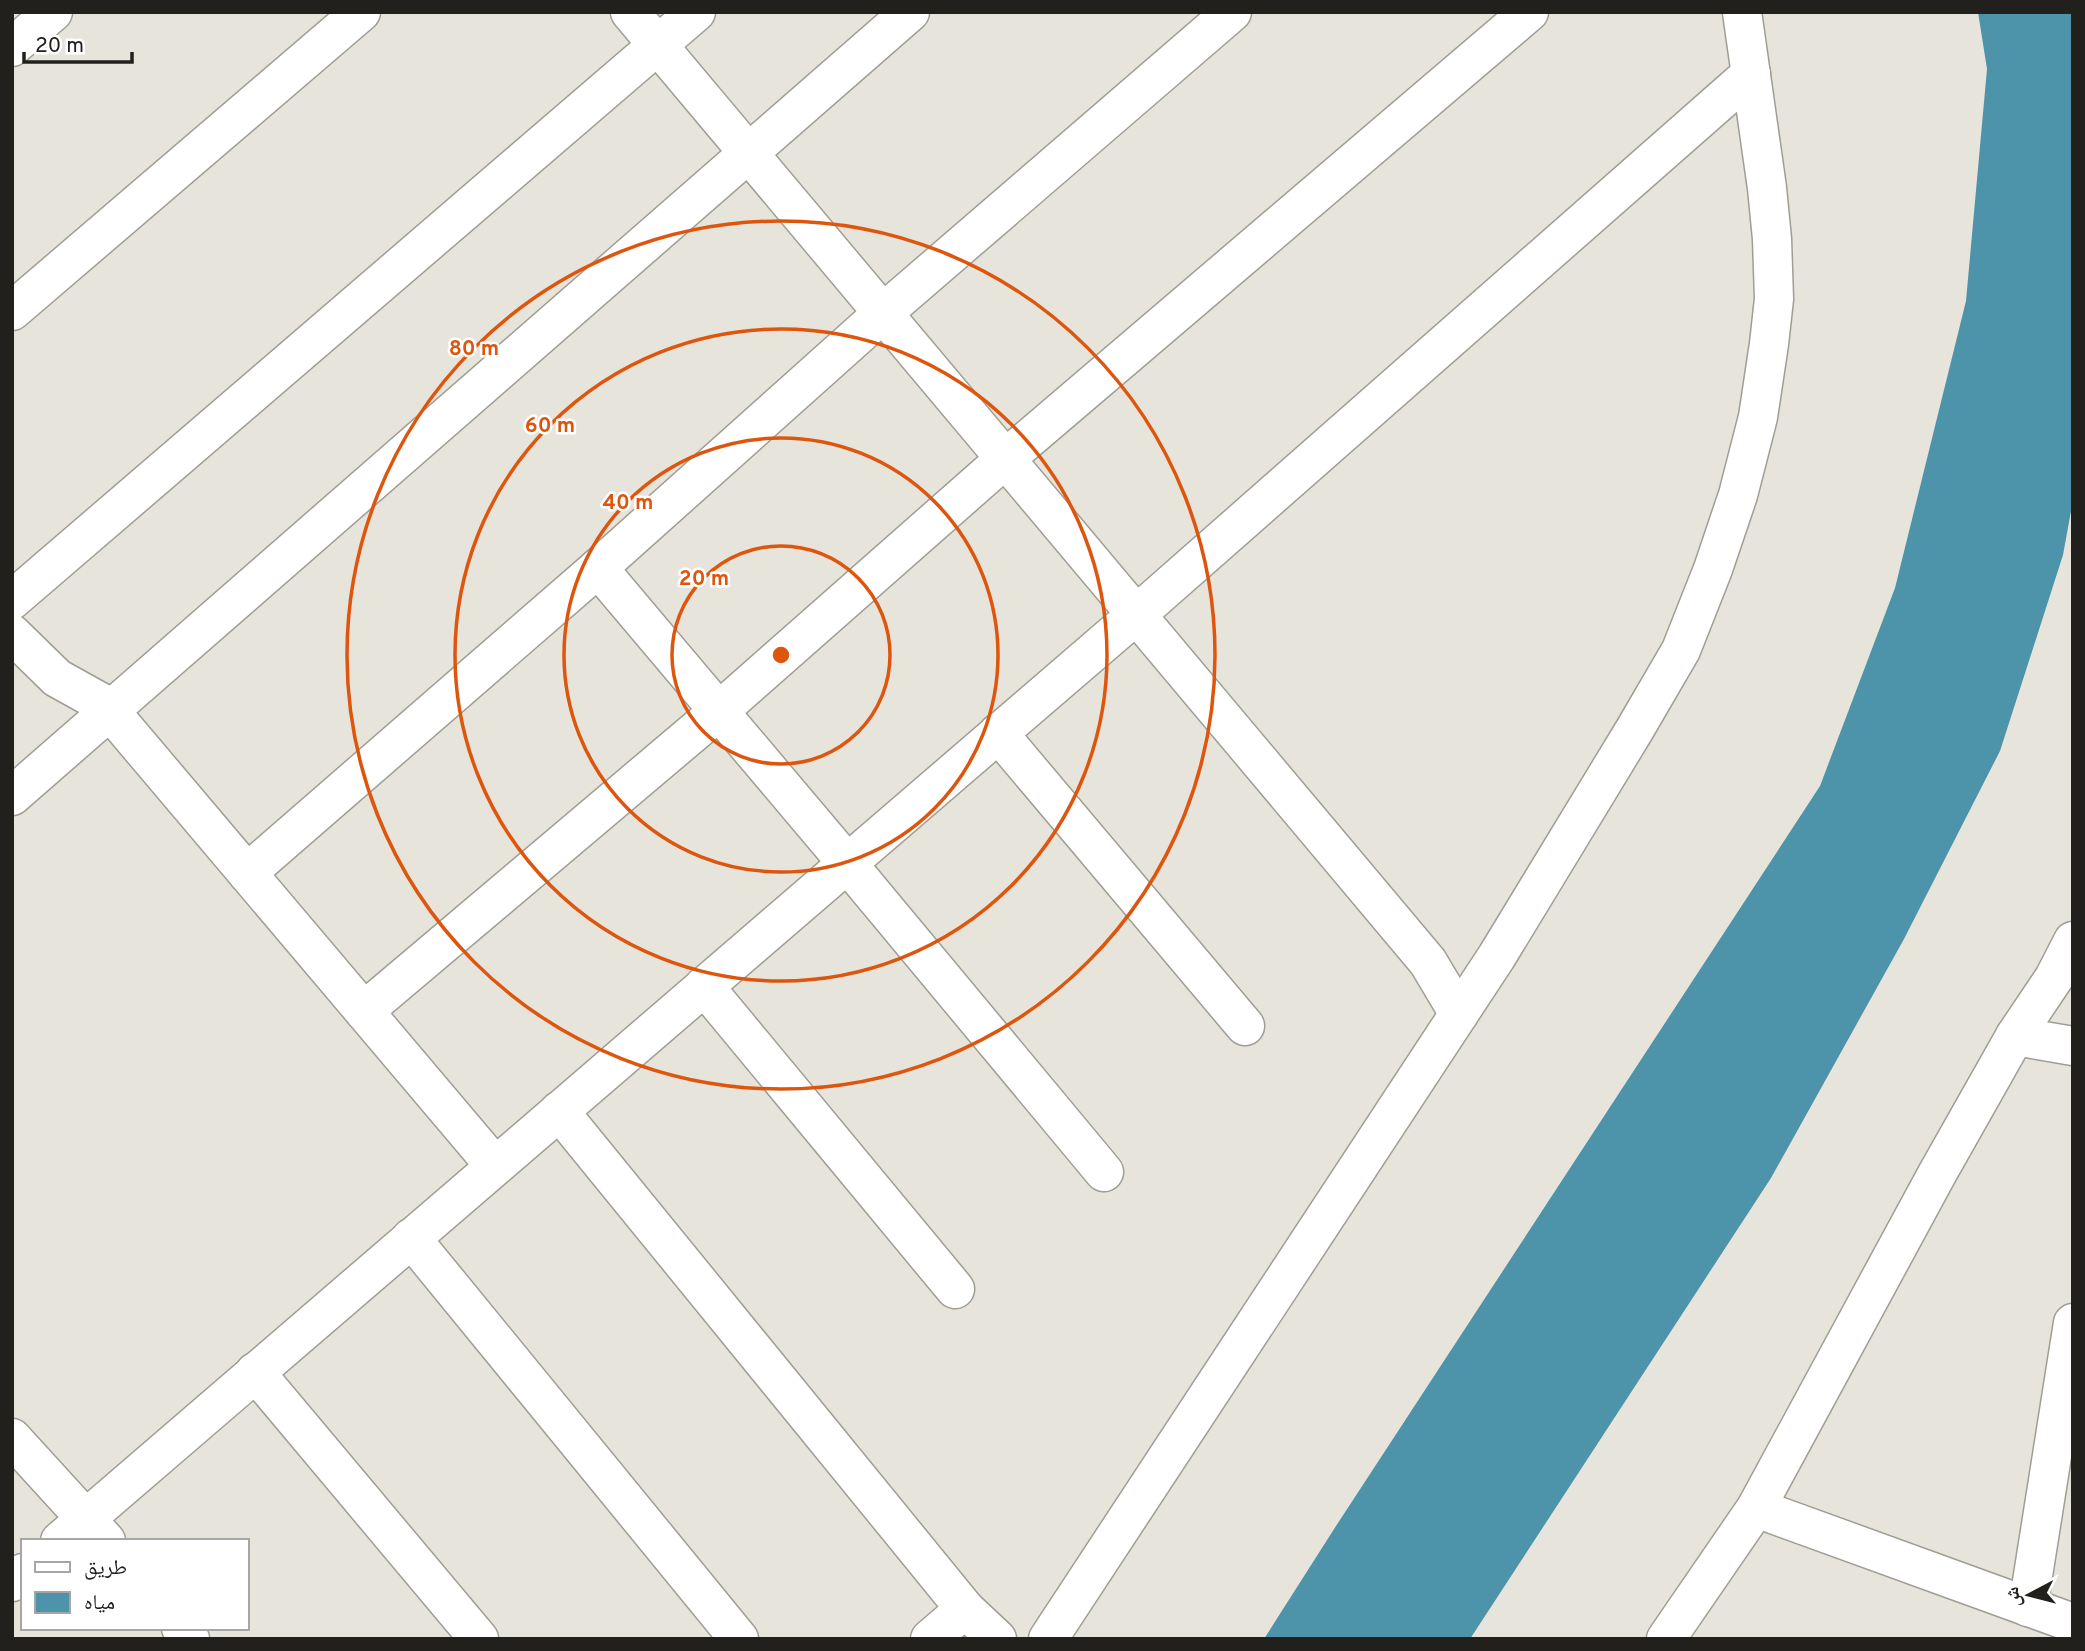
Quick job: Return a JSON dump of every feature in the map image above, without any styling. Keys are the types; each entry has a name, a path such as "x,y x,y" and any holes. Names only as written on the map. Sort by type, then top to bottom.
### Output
{"street":[{"path":"12,47 53,12"},
{"path":"12,311 361,12"},
{"path":"630,12 1428,962 1459,1014"},
{"path":"12,600 696,12"},
{"path":"12,796 910,12"},
{"path":"247,873 598,568 883,313 1232,12"},
{"path":"364,1011 719,711 1005,459 1529,12"},
{"path":"1048,1639 1497,956 1681,650 1738,495 1758,417 1774,299 1769,213 1742,12"},
{"path":"12,1438 84,1533 255,1372 1136,615 1751,74"},
{"path":"598,568 1104,1172"},
{"path":"12,634 57,678 102,703 110,711 495,1166"},
{"path":"998,733 1245,1027"},
{"path":"1667,1639 1756,1508 1937,1174 2015,1036 2054,978 2073,941"},
{"path":"704,986 955,1289"},
{"path":"2015,1036 2073,1046"},
{"path":"559,1111 965,1609 997,1639"},
{"path":"411,1238 739,1639"},
{"path":"2028,1607 2073,1323"},
{"path":"255,1372 479,1639"},
{"path":"1756,1508 2073,1623"},
{"path":"930,1639 965,1609"}],"water":[{"path":"1978,12 2073,12 2073,500 2063,555 2000,751 1904,939 1771,1178 1470,1639 1264,1639 1820,786 1895,588 1966,301 1987,69"}]}
